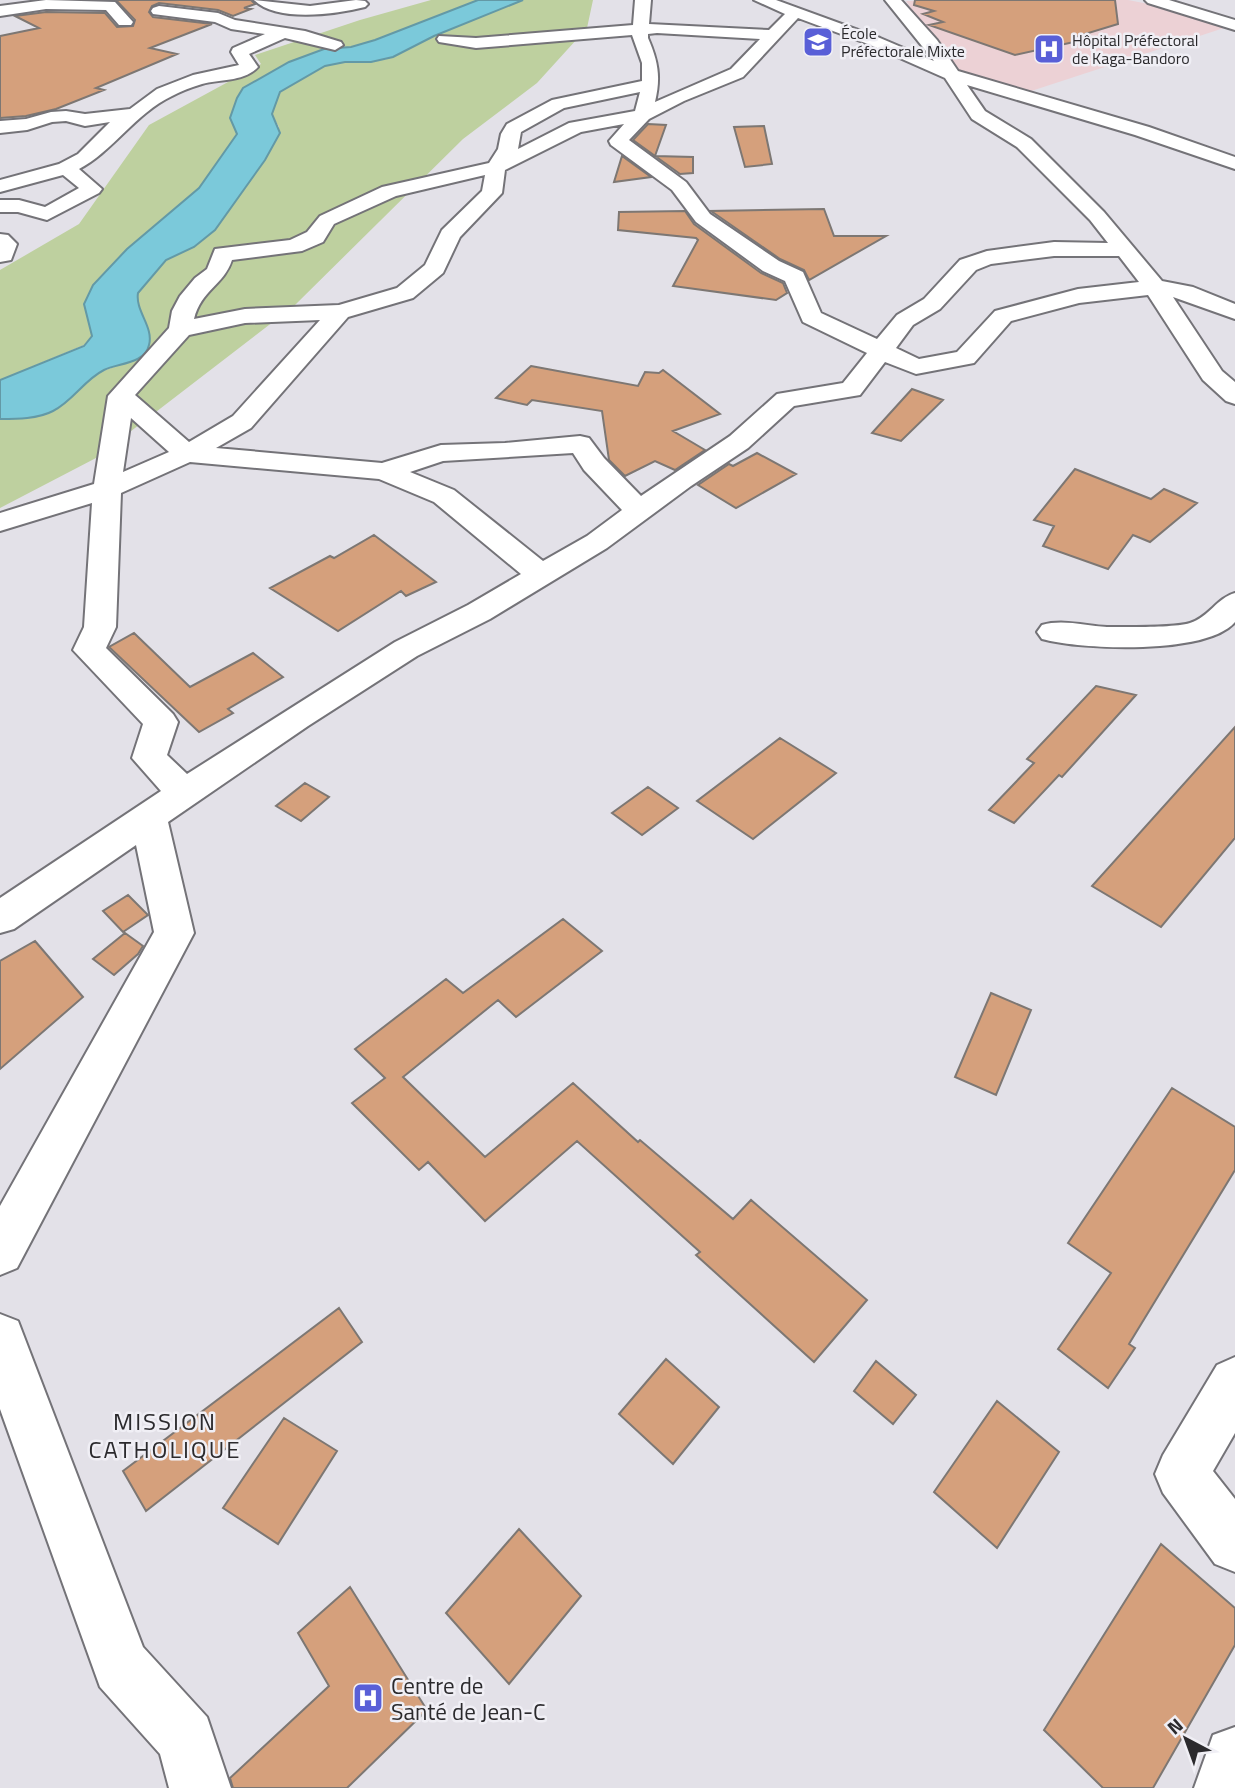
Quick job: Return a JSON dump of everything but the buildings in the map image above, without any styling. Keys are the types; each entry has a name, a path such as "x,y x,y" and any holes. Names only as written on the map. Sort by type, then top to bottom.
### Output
{"street":[{"path":"0,11 80,0"},
{"path":"262,0 277,9 317,10 365,2"},
{"path":"643,0 640,38 650,63 651,84 643,115 618,141 679,186 703,218 771,266 795,277 811,317 916,367 965,358 1003,316 1078,296 1155,287 1185,292 1235,312"},
{"path":"762,0 874,41 950,74 1142,131 1235,163"},
{"path":"893,0 931,43 978,116 1024,143 1053,174 1079,194 1155,287 1188,334 1212,375 1235,396"},
{"path":"1153,0 1235,25"},
{"path":"1201,0 1224,4"},
{"path":"305,36 319,24 365,2"},
{"path":"47,5 110,5 125,22"},
{"path":"159,11 188,13 305,36 335,45"},
{"path":"702,12 737,32"},
{"path":"181,329 181,314 201,281 217,272 223,254 294,246 315,237 327,220 389,191 496,167 576,127 643,115 678,97 737,73 794,13"},
{"path":"444,39 476,43 641,29 695,28 771,35"},
{"path":"0,186 66,168 85,158 117,126 137,113 146,103 199,79 233,74 249,67 239,52 282,33"},
{"path":"185,793 149,758 161,722 89,650 100,627 107,489 121,396 181,329 245,316 340,312 405,293 435,268 450,234 492,193 496,167 508,149 510,134 523,121 558,104 651,84"},
{"path":"0,127 27,124 51,117 66,116 85,120 137,113"},
{"path":"0,206 19,206 47,214 92,189 66,168"},
{"path":"0,240 6,243 0,255"},
{"path":"0,918 296,718 406,649 479,612 597,542 739,442 786,398 851,390 905,320 932,304 968,265 987,258 1054,249 1123,250"},
{"path":"0,522 107,489 187,454 242,422 340,312"},
{"path":"121,396 187,454 384,471 444,495 541,575"},
{"path":"384,471 440,453 505,452 580,444 594,464 639,511"},
{"path":"1053,632 1108,637 1195,632 1219,621 1235,603"},
{"path":"0,1252 174,933 149,817"},
{"path":"0,1339 121,1666 186,1738 200,1788"},
{"path":"1235,1383 1182,1474 1235,1544"},
{"path":"1225,1788 1235,1757"}],"shaded area":[{"name":"Hôpital Préfectoral de Kaga-Bandoro","path":"1128,0 1179,10 1230,26 1016,96 954,72 906,1"}],"green space":[{"path":"431,0 478,0 375,40 351,47 324,49 289,62 243,88 230,118 237,134 199,188 127,249 93,285 84,305 92,336 84,345 0,380 0,270 79,224 149,125 261,64 255,55"},
{"path":"523,0 593,0 587,28 537,83 463,139 295,305 96,458 0,508 0,419 40,415 62,405 98,373 143,356 150,343 138,304 138,293 166,260 194,247 215,230 253,175 279,127 272,115 280,92 325,66 336,62 387,59 434,36"}],"water":[{"path":"478,0 523,0 434,36 393,57 325,66 280,92 272,114 280,133 265,160 215,230 194,247 166,260 138,293 139,306 150,338 142,356 97,374 67,402 47,414 20,419 0,419 0,380 84,346 92,336 84,304 93,285 127,249 199,188 237,134 230,118 243,88 289,62 324,49 351,47 375,40"}],"place":[{"name":"École Préfectorale Mixte","path":"818,42"},
{"name":"Hôpital Préfectoral de Kaga-Bandoro","path":"1049,49"},
{"name":"Centre de Santé de Jean-C","path":"368,1698"}],"district":[{"name":"MISSION CATHOLIQUE","path":"165,1435"}]}
